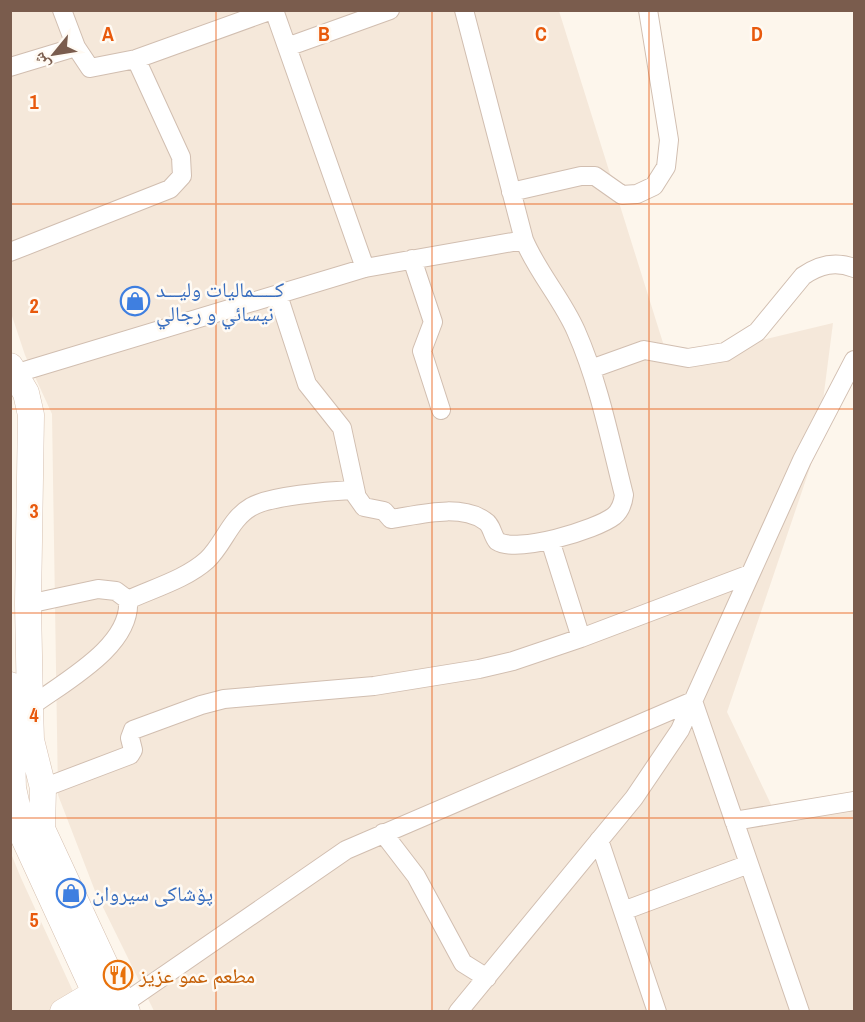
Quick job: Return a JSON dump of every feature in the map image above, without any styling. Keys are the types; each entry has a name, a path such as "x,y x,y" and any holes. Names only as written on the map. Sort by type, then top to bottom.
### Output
{"main road":[{"path":"12,375 26,393 31,415 28,604 30,707 31,740 43,788 42,829 112,1005"},
{"path":"10,684 13,788 24,838 112,1005"},
{"path":"63,1011 112,1005"}],"street":[{"path":"62,10 76,47 90,68 136,59 273,10 365,268"},
{"path":"287,47 390,10"},
{"path":"278,295 308,384 342,428 356,493 364,507 384,511 391,519 450,511 486,521 493,537 501,544 550,540 612,517 623,501 624,495 591,369 565,310 536,265 524,240 464,10"},
{"path":"511,192 581,176 595,176 622,195 637,195 654,186 666,167 669,140 648,10"},
{"path":"10,67 76,47"},
{"path":"10,252 170,189 182,176 181,158 136,59"},
{"path":"12,375 365,268 524,240"},
{"path":"412,259 433,322 422,351 441,410"},
{"path":"591,369 644,350 688,358 725,352 757,332 803,276 812,270 832,264 855,268"},
{"path":"458,1011 634,798 680,730 802,460 855,360"},
{"path":"128,600 198,567 215,552 238,517 259,503 349,490 356,493"},
{"path":"550,540 581,638"},
{"path":"43,788 130,755 133,750 130,738 133,730 201,705 248,696 340,690 443,675 513,661 581,638 750,574"},
{"path":"28,604 98,589 116,591 128,600 129,613 126,624 115,642 30,707"},
{"path":"693,701 800,1011"},
{"path":"112,1005 346,850 693,701"},
{"path":"734,820 855,801"},
{"path":"383,833 416,876 463,963 487,978"},
{"path":"599,840 657,1011"},
{"path":"623,911 749,864"}],"shaded area":[{"path":"10,11 559,11 669,362 833,323 817,447 727,712 777,817 854,805 854,1011 154,1011 95,891 58,795 52,414 25,355 11,313"},
{"path":"10,851 21,878 82,1011 11,1011"}],"place":[{"name":"كـــــمالیات ولیـــد نیسائي و رجالي","path":"135,301"},
{"name":"پۆشاکی سیروان","path":"71,893"},
{"name":"مطعم عمو عزيز","path":"118,975"}]}
